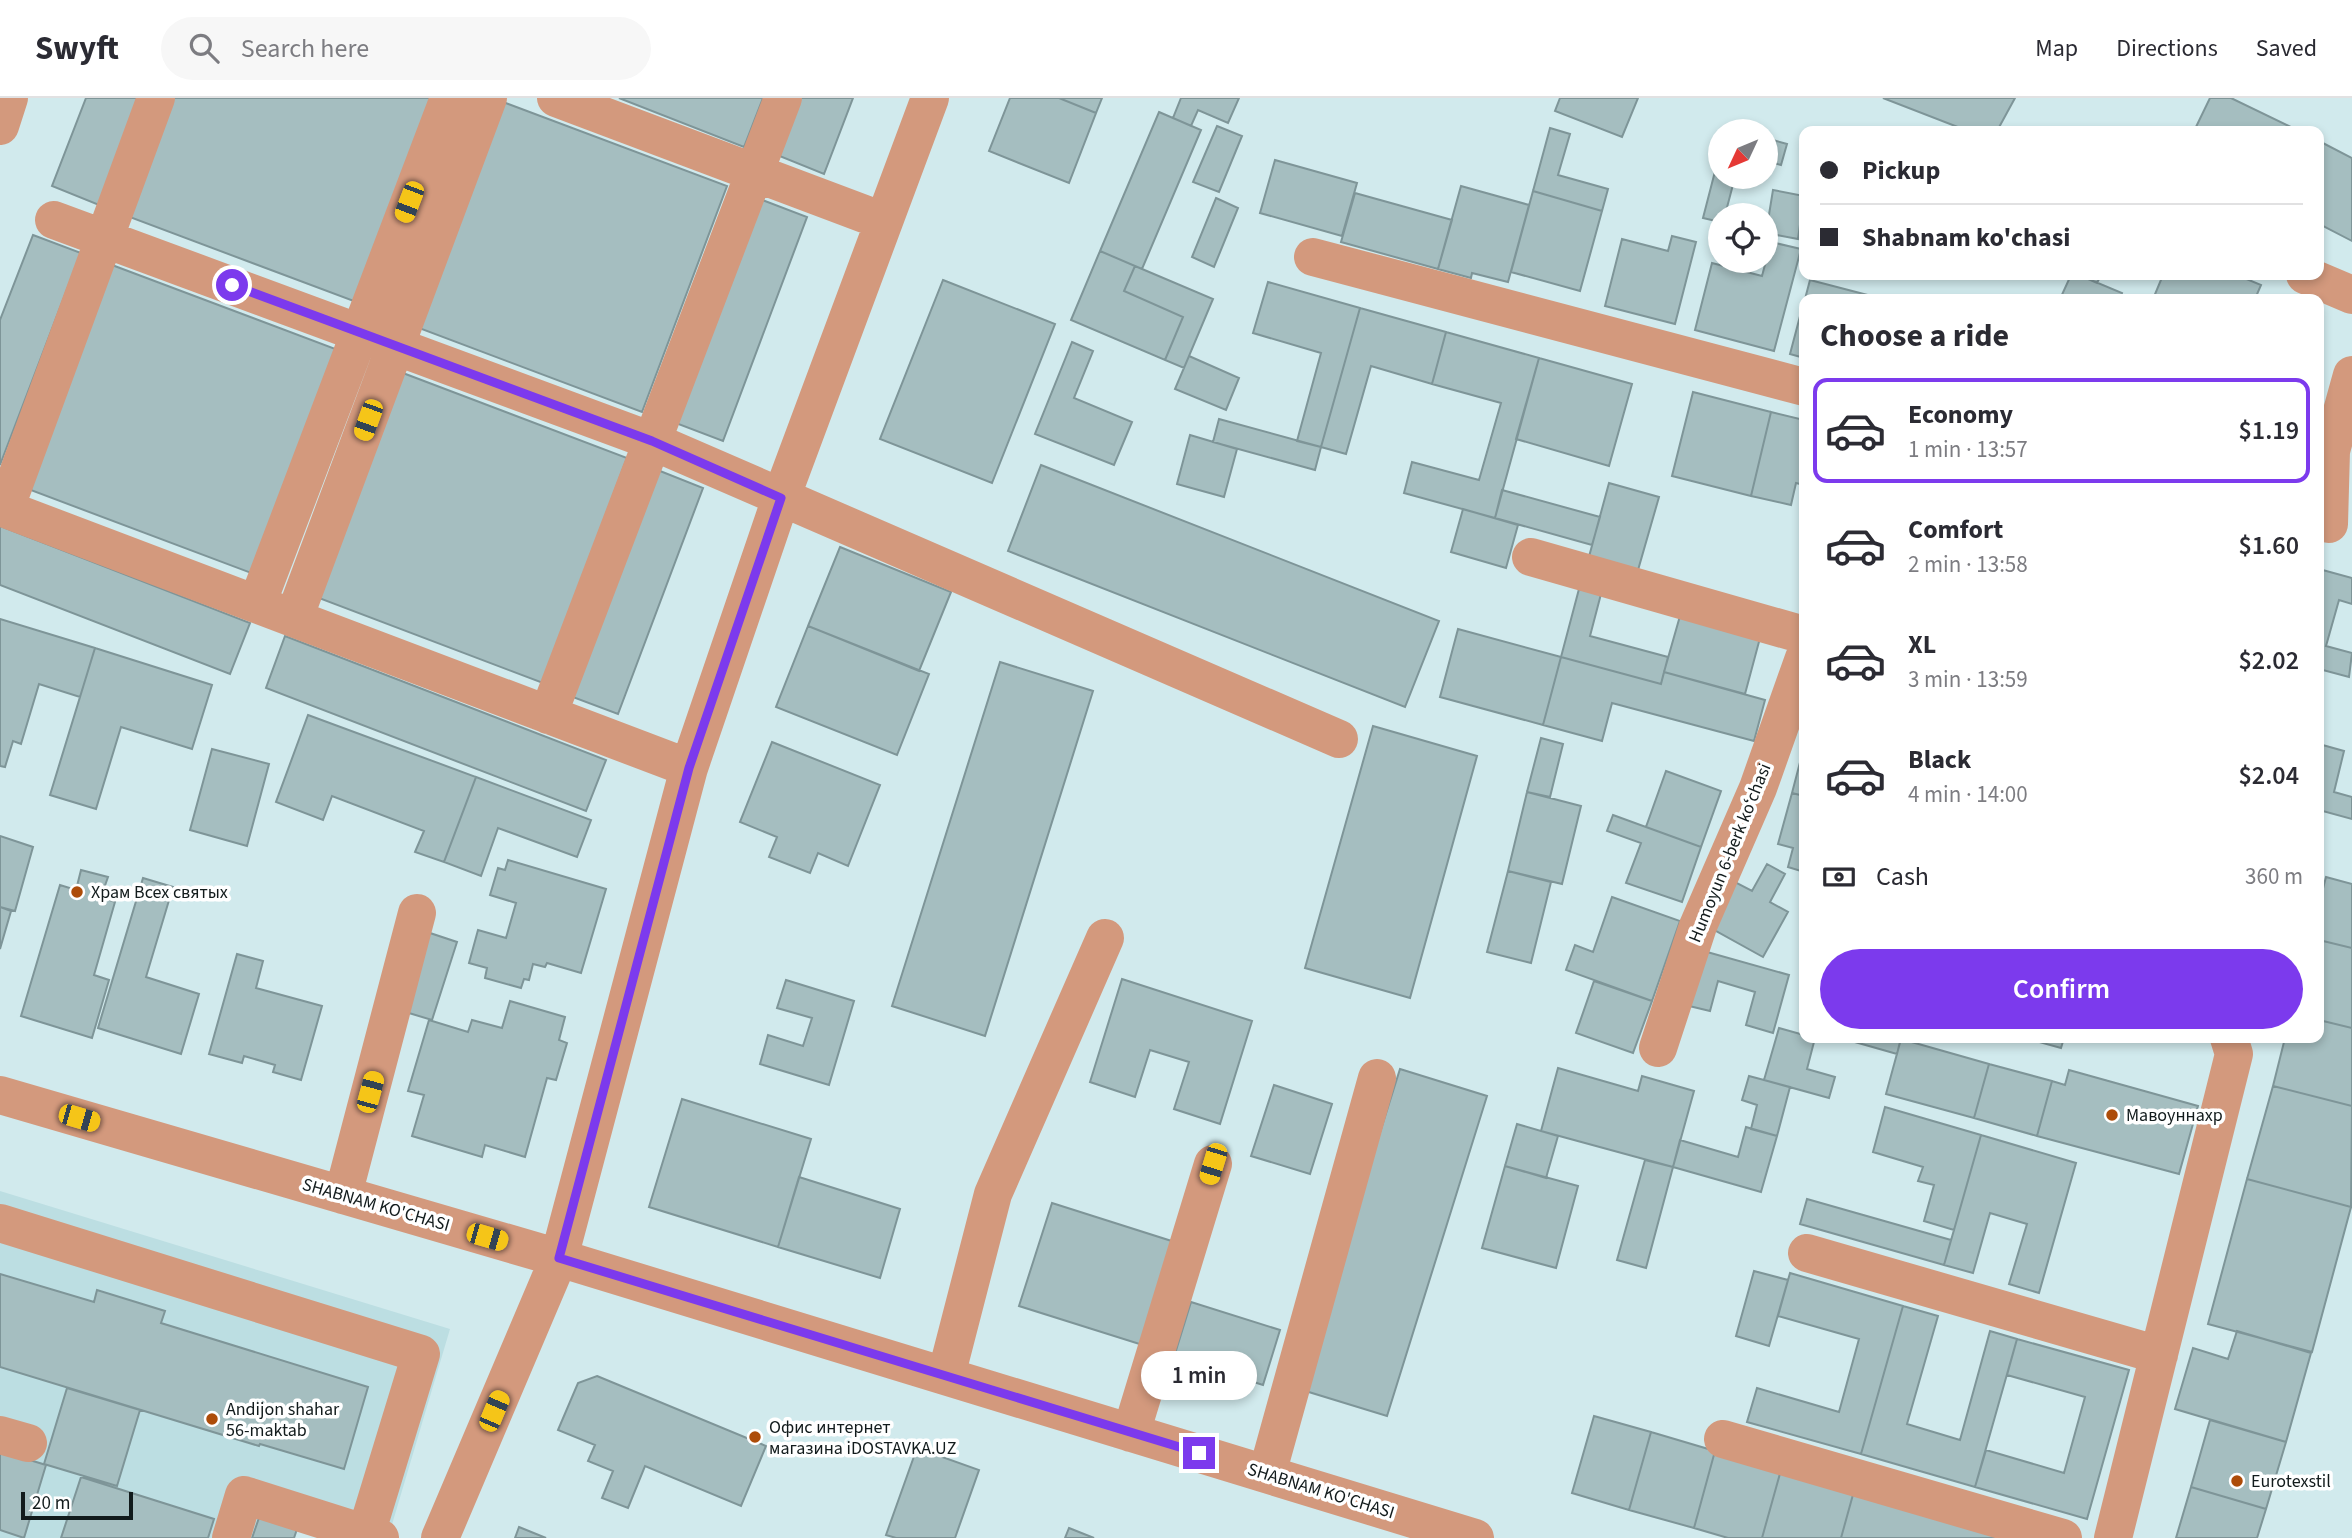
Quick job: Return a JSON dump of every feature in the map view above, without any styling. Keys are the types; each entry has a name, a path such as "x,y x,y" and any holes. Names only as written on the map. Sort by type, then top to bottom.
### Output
{"street":[{"path":"0,126 9,98"},
{"path":"156,98 2,508 689,768"},
{"path":"257,604 449,98"},
{"path":"294,618 488,98"},
{"path":"556,98 883,221"},
{"path":"548,715 783,98"},
{"path":"440,1538 559,1258 689,768 781,498 930,98"},
{"path":"54,220 652,441 1339,738"},
{"path":"1313,257 1799,386"},
{"path":"2317,280 2352,295"},
{"path":"2333,525 2331,451 2352,375"},
{"path":"1531,557 1799,634"},
{"name":"Humoyun 6-berk koʻchasi","path":"1658,1048 1698,926 1758,788 1799,672"},
{"path":"343,1195 417,913"},
{"path":"946,1376 993,1194 1105,938"},
{"path":"2113,1538 2234,1054 2231,1043"},
{"path":"1267,1474 1377,1078"},
{"name":"SHABNAM KO'CHASI","path":"0,1095 559,1258 1475,1538"},
{"path":"1131,1433 1213,1164"},
{"path":"0,1223 421,1354 373,1536 244,1495 231,1538"},
{"path":"1807,1253 2159,1355"},
{"path":"1723,1439 2063,1538"}],"shaded area":[{"name":"Andijon shahar 56-maktab","path":"0,1191 450,1329 388,1538 261,1509 251,1538 0,1538"}],"building":[{"path":"86,98 140,98 99,205 52,186"},
{"path":"171,98 436,98 359,303 127,216"},
{"path":"619,98 763,98 744,147"},
{"path":"799,98 853,98 824,174 777,155"},
{"path":"1010,98 1059,98 1096,113 1069,183 989,151"},
{"path":"1059,98 1102,98 1096,113"},
{"path":"1181,98 1239,98 1228,123 1198,110 1191,126 1173,118"},
{"path":"1560,98 1638,98 1622,137 1555,111"},
{"path":"1883,98 2015,98 2000,126 1955,126"},
{"path":"2210,98 2231,98 2289,126 2196,126"},
{"path":"495,99 727,186 642,412 411,325"},
{"path":"1159,112 1201,130 1142,269 1100,251"},
{"path":"1217,126 1242,136 1219,192 1193,182"},
{"path":"1550,128 1570,134 1558,175 1608,189 1602,211 1533,191"},
{"path":"1778,141 1787,144 1781,165 1778,164"},
{"path":"2324,144 2352,158 2352,241 2324,227"},
{"path":"1275,160 1357,183 1342,236 1260,213"},
{"path":"1461,186 1529,205 1508,282 1472,273 1471,278 1438,269"},
{"path":"1710,189 1732,189 1728,203 1708,203 1708,219 1703,218"},
{"path":"1773,190 1799,195 1798,239 1778,235 1778,203 1771,203"},
{"path":"1533,191 1602,211 1580,291 1511,272"},
{"path":"1355,193 1452,220 1438,269 1341,242"},
{"path":"757,198 807,217 723,441 673,422"},
{"path":"1216,198 1238,208 1214,267 1192,257"},
{"path":"33,235 81,253 0,465 0,320"},
{"path":"1672,236 1696,242 1675,324 1605,306 1622,239 1668,251"},
{"path":"1778,244 1799,249 1774,351 1695,330 1709,273 1750,273 1762,276 1763,273 1778,273"},
{"path":"1100,251 1135,266 1124,291 1183,317 1165,360 1071,320"},
{"path":"112,265 346,353 262,577 28,489"},
{"path":"1135,266 1213,299 1184,368 1165,360 1183,317 1124,291"},
{"path":"943,280 1055,324 992,483 880,439"},
{"path":"1810,280 1864,294 1806,294"},
{"path":"2069,280 2091,280 2122,293 2122,294 2062,294"},
{"path":"2161,280 2249,280 2261,285 2257,294 2155,294"},
{"path":"1268,282 1360,308 1321,447 1297,441 1321,353 1253,333"},
{"path":"1360,308 1446,332 1432,384 1371,366 1346,454 1321,447"},
{"path":"1799,320 1799,357 1790,354"},
{"path":"1446,332 1539,358 1495,518 1404,493 1412,462 1479,480 1501,403 1432,384"},
{"path":"1072,342 1093,351 1074,398 1132,422 1114,465 1035,434"},
{"path":"1189,356 1239,378 1226,410 1175,389"},
{"path":"1539,358 1632,384 1609,466 1516,439"},
{"path":"395,370 627,458 543,683 311,595"},
{"path":"1693,392 1771,412 1751,496 1672,476"},
{"path":"1771,412 1799,419 1799,484 1796,483 1791,505 1751,496"},
{"path":"1219,419 1321,447 1315,470 1213,442"},
{"path":"1190,435 1237,449 1224,497 1177,484"},
{"path":"1041,465 1439,621 1405,707 1008,551"},
{"path":"655,469 703,488 618,714 570,696"},
{"path":"1609,483 1659,497 1636,577 1587,564"},
{"path":"1502,490 1600,517 1592,545 1495,518"},
{"path":"1463,509 1518,525 1506,568 1451,552"},
{"path":"0,526 250,623 230,674 0,585"},
{"path":"840,547 951,592 919,671 808,626"},
{"path":"2324,570 2352,578 2352,604 2339,600 2326,646 2352,653 2349,677 2324,670"},
{"path":"1579,589 1601,594 1590,636 1668,657 1661,684 1561,657"},
{"path":"1680,616 1760,638 1745,694 1664,672"},
{"path":"0,619 95,648 80,697 39,684 21,744 13,741 5,767 0,766"},
{"path":"808,626 929,674 897,755 776,707"},
{"path":"1458,629 1561,657 1543,725 1440,697"},
{"path":"285,636 606,760 586,811 266,688"},
{"path":"95,648 212,685 192,749 121,727 96,809 50,795"},
{"path":"1561,657 1661,684 1664,672 1765,700 1754,741 1612,703 1602,741 1543,725"},
{"path":"1000,662 1093,691 985,1036 892,1006"},
{"path":"308,715 476,777 444,862 415,852 424,831 332,796 323,820 276,802"},
{"path":"1373,726 1477,756 1410,998 1305,968"},
{"path":"1541,738 1563,744 1550,797 1527,792"},
{"path":"772,742 880,785 848,866 818,853 810,873 769,857 777,837 740,822"},
{"path":"2324,745 2344,751 2334,792 2352,797 2352,819 2324,811"},
{"path":"212,749 269,764 247,846 190,830"},
{"path":"1799,766 1799,795 1792,793"},
{"path":"1666,771 1721,791 1701,847 1646,827"},
{"path":"476,777 591,820 577,857 498,828 481,876 444,862"},
{"path":"1527,792 1581,806 1562,884 1508,871"},
{"path":"1792,793 1799,795 1799,870 1788,867 1793,848 1778,844"},
{"path":"1613,815 1701,847 1682,902 1626,883 1641,843 1607,831"},
{"path":"0,836 33,847 15,911 0,907"},
{"path":"508,860 606,889 581,973 547,963 545,967 533,964 529,980 524,979 521,988 485,978 487,968 469,963 478,930 506,938 516,903 490,895 498,868 505,870"},
{"path":"1767,864 1785,874 1770,902 1788,912 1763,957 1709,927 1735,882 1752,891"},
{"path":"81,870 108,877 101,897 115,902 94,975 109,980 92,1038 21,1016 60,885 76,890"},
{"path":"1508,871 1551,882 1531,963 1487,952"},
{"path":"2326,877 2352,884 2352,948 2324,941"},
{"path":"143,878 173,887 146,977 199,994 181,1054 98,1028"},
{"path":"1612,897 1680,921 1652,1001 1566,970 1575,945 1593,952"},
{"path":"0,907 11,911 0,949"},
{"path":"424,931 457,942 432,1020 399,1010"},
{"path":"2324,941 2352,948 2352,1028 2324,1021"},
{"path":"1700,950 1789,975 1773,1033 1746,1025 1755,992 1718,981 1710,1011 1685,1005"},
{"path":"237,954 263,961 256,988 322,1006 301,1080 273,1072 275,1065 244,1056 242,1063 209,1054"},
{"path":"1122,979 1252,1021 1220,1124 1174,1109 1189,1062 1150,1050 1135,1097 1090,1082"},
{"path":"786,980 854,1001 829,1085 760,1064 768,1035 803,1046 812,1018 777,1008"},
{"path":"1594,981 1652,1001 1633,1053 1576,1033"},
{"path":"510,1001 565,1017 559,1040 567,1043 556,1080 547,1078 525,1157 485,1145 482,1157 412,1136 424,1095 408,1091 429,1020 468,1032 472,1020 502,1028"},
{"path":"2324,1021 2352,1028 2352,1106 2273,1086 2284,1043 2324,1043"},
{"path":"1779,1028 1799,1034 1799,1043 1814,1043 1807,1069 1835,1077 1829,1098 1764,1080"},
{"path":"1858,1043 1900,1043 1897,1054"},
{"path":"1900,1043 1915,1043 1989,1064 1974,1118 1886,1094"},
{"path":"2043,1043 2062,1043 2061,1048"},
{"path":"1989,1064 2052,1081 2037,1136 1974,1118"},
{"path":"1558,1068 1638,1091 1642,1076 1694,1091 1673,1167 1541,1131"},
{"path":"1400,1069 1487,1096 1387,1416 1299,1389"},
{"path":"2069,1070 2198,1106 2179,1174 2037,1136 2052,1081 2065,1085"},
{"path":"1749,1076 1790,1087 1777,1136 1751,1129 1757,1105 1742,1100"},
{"path":"1274,1085 1332,1104 1310,1174 1251,1156"},
{"path":"2273,1086 2352,1106 2351,1207 2247,1179"},
{"path":"682,1099 811,1139 778,1247 649,1207"},
{"path":"1885,1107 1981,1135 1954,1230 1924,1221 1934,1185 1918,1181 1923,1167 1873,1152"},
{"path":"1517,1124 1558,1136 1546,1178 1505,1166"},
{"path":"1746,1127 1777,1136 1761,1192 1673,1167 1680,1140 1738,1157"},
{"path":"1981,1135 2076,1163 2039,1293 2009,1284 2027,1224 1990,1213 1973,1273 1944,1265"},
{"path":"1645,1160 1673,1167 1646,1268 1617,1260"},
{"path":"1505,1166 1578,1186 1556,1268 1482,1248"},
{"path":"799,1177 900,1209 880,1278 778,1247"},
{"path":"2247,1179 2351,1207 2312,1352 2208,1324"},
{"path":"1807,1199 1951,1240 1944,1265 1800,1224"},
{"path":"1052,1203 1181,1244 1149,1347 1019,1306"},
{"path":"1754,1271 1788,1280 1769,1346 1736,1336"},
{"path":"1790,1273 1903,1306 1861,1454 1747,1422 1757,1388 1839,1412 1859,1339 1778,1316"},
{"path":"0,1274 94,1302 97,1290 165,1311 161,1323 368,1387 344,1469 260,1444 259,1446 0,1367"},
{"path":"1191,1302 1280,1330 1263,1385 1174,1357"},
{"path":"1903,1306 1938,1316 1907,1424 1960,1440 1990,1331 2017,1339 1975,1487 1861,1454"},
{"path":"2237,1331 2311,1353 2286,1442 2175,1409 2193,1348 2228,1359"},
{"path":"2017,1339 2129,1370 2087,1519 1975,1487 1986,1450 2064,1473 2085,1397 2007,1375"},
{"path":"597,1376 766,1446 741,1506 645,1466 628,1508 602,1498 613,1471 588,1461 595,1445 558,1430 578,1383"},
{"path":"67,1388 140,1410 117,1486 44,1464"},
{"path":"1594,1416 1651,1432 1629,1510 1572,1493"},
{"path":"2210,1420 2286,1442 2266,1509 2191,1487"},
{"path":"1651,1432 1715,1451 1694,1528 1629,1510"},
{"path":"917,1448 979,1470 955,1538 896,1538 886,1535"},
{"path":"0,1451 46,1465 24,1538 0,1530"},
{"path":"1715,1451 1781,1470 1762,1538 1728,1538 1694,1528"},
{"path":"1781,1470 1854,1491 1841,1538 1762,1538"},
{"path":"81,1477 214,1519 208,1538 61,1538"},
{"path":"2191,1487 2266,1509 2257,1538 2176,1538"},
{"path":"1854,1491 2005,1538 1841,1538"},
{"path":"262,1509 299,1523 294,1538 252,1538"},
{"path":"519,1527 546,1538 515,1538"},
{"path":"1069,1528 1094,1538 1065,1538"}],"place":[{"name":"Храм Всех святых","path":"77,892"},
{"name":"Мавоуннахр","path":"2112,1115"},
{"name":"Andijon shahar 56-maktab","path":"212,1419"},
{"name":"Офис интернет магазина iDOSTAVKA.UZ","path":"755,1437"},
{"name":"Eurotexstil","path":"2237,1481"}],"route":[{"path":"232,285 652,441 781,498 689,768 559,1258 1199,1453"}]}
